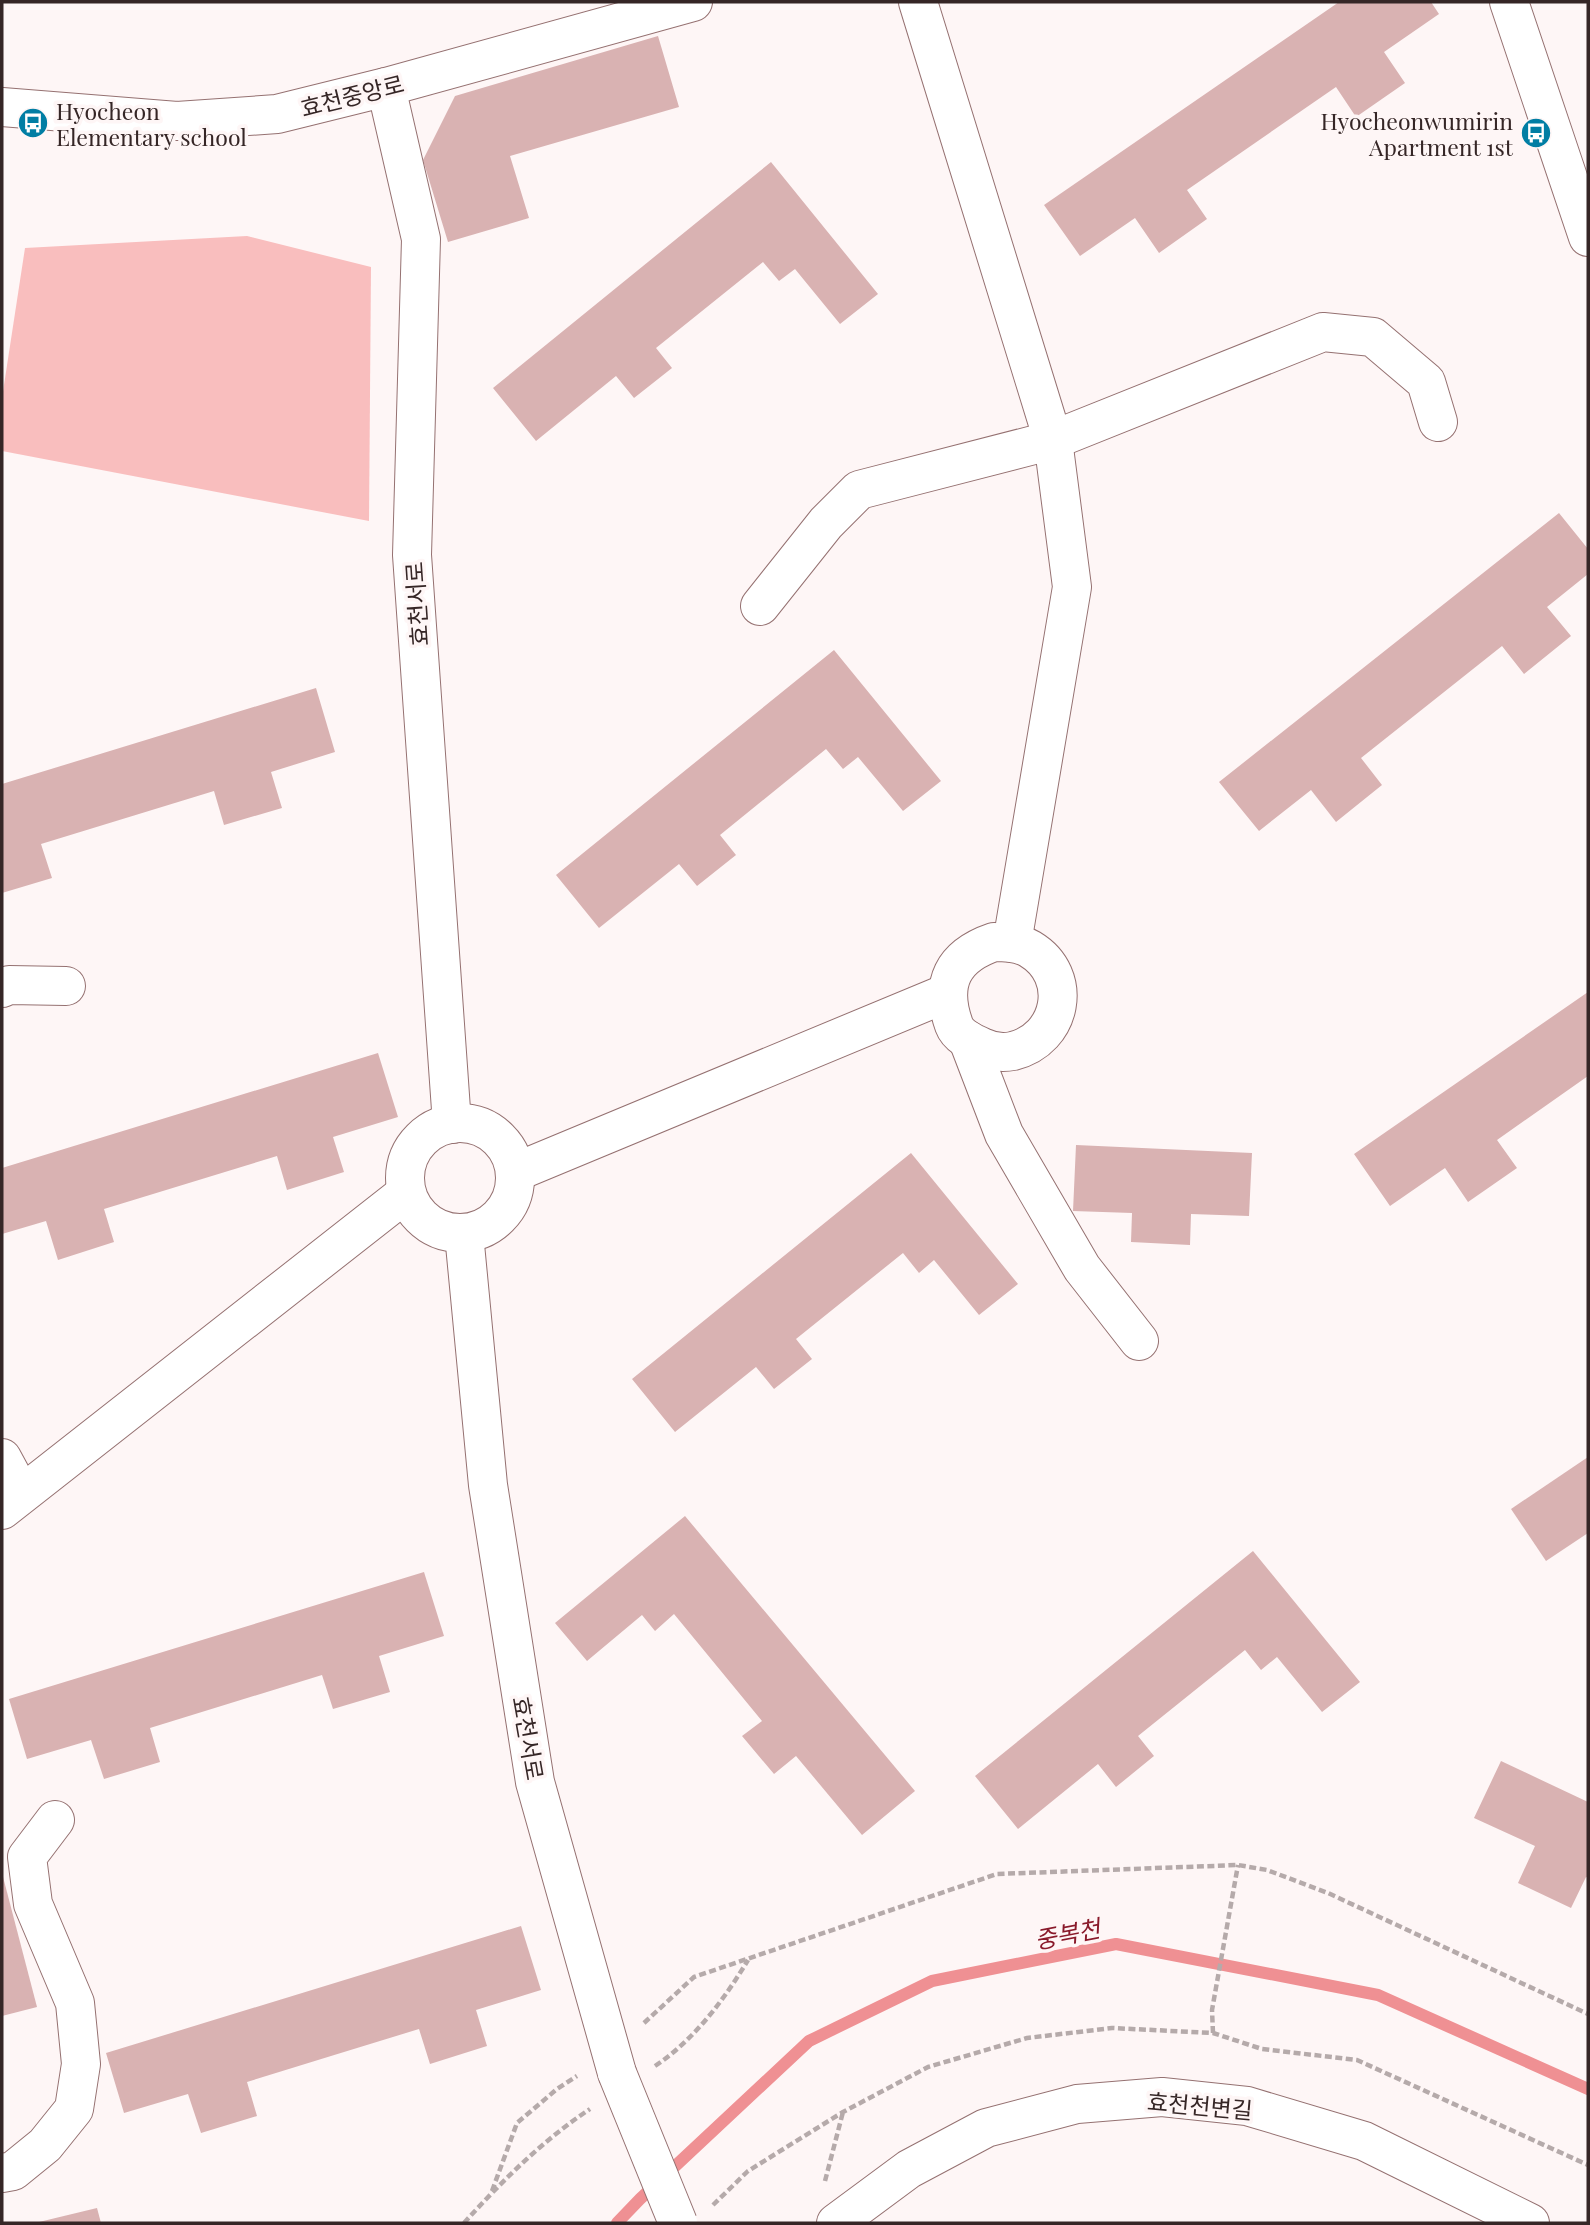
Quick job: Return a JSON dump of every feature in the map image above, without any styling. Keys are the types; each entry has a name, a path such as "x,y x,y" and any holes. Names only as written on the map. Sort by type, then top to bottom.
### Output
{"street":[{"name":"효천중앙로","path":"2,107 177,121 277,114 386,87 694,2"},
{"path":"918,2 1053,440 1072,587 1012,943"},
{"path":"1509,2 1588,237"},
{"name":"효천서로","path":"386,87 421,239 412,555 452,1124"},
{"path":"760,606 826,523 859,490 1053,440 1323,332 1373,337 1426,382 1438,422"},
{"path":"994,942 1012,943 1029,948 1044,959 1053,974 1058,992 1057,1009 1051,1026 1038,1040 1023,1048 1005,1052 987,1050 956,1031 949,1011 947,993 951,975 961,960 976,948 994,942"},
{"path":"2,988 9,985 66,986"},
{"path":"516,1172 947,993"},
{"path":"968,1040 1004,1134 1082,1268 1139,1341"},
{"path":"452,1124 470,1124 487,1129 501,1140 512,1156 516,1172 515,1191 509,1207 497,1221 481,1230 464,1234 444,1231 428,1223 415,1210 406,1193 404,1175 409,1156 419,1141 433,1130 452,1124"},
{"path":"2,1458 11,1502 406,1193"},
{"name":"효천서로","path":"464,1234 488,1485 535,1782 614,2063 678,2223"},
{"path":"2,2173 13,2171 45,2145 74,2109 81,2064 75,2003 33,1904 27,1857 55,1820"},
{"name":"효천천변길","path":"836,2223 909,2169 986,2128 1077,2104 1162,2096 1247,2106 1364,2141 1530,2223"}],"path":[{"path":"1213,2033 1212,2010 1238,1865"},
{"path":"464,2223 492,2192 517,2123 557,2089 614,2063 694,1976 997,1874 1238,1865 1267,1870 1328,1893 1588,2014"},
{"path":"824,2184 843,2112"}],"shaded area":[{"path":"247,236 371,267 369,521 2,451 2,398 25,248"}],"building":[{"path":"1339,2 1431,2 1439,14 1384,52 1405,83 1356,117 1336,87 1187,190 1207,219 1159,253 1135,218 1080,256 1044,205"},
{"path":"658,36 679,107 510,156 529,218 448,242 423,160 455,96"},
{"path":"771,162 878,294 840,324 795,269 779,281 763,262 656,348 672,368 634,398 616,376 536,441 493,388"},
{"path":"1559,513 1588,549 1588,574 1547,607 1571,636 1524,674 1502,646 1361,758 1382,785 1336,822 1311,790 1259,831 1219,782"},
{"path":"834,650 941,781 903,811 858,757 843,769 826,749 720,835 736,855 697,886 679,864 599,928 556,875"},
{"path":"316,688 335,752 271,772 282,808 224,825 214,791 41,844 52,878 2,893 2,784"},
{"path":"1588,992 1588,1076 1497,1140 1517,1168 1468,1202 1445,1168 1390,1206 1354,1154"},
{"path":"378,1053 398,1117 333,1137 344,1172 287,1190 277,1156 104,1209 114,1242 58,1260 46,1221 2,1234 2,1168"},
{"path":"1076,1145 1252,1153 1249,1216 1191,1214 1190,1245 1131,1242 1132,1213 1073,1211"},
{"path":"911,1153 1018,1284 979,1315 934,1260 919,1273 903,1253 796,1339 812,1359 774,1389 756,1367 675,1432 632,1379"},
{"path":"1588,1457 1588,1533 1546,1561 1511,1509"},
{"path":"685,1516 915,1791 862,1835 796,1756 774,1774 742,1736 762,1721 674,1614 655,1631 642,1615 587,1661 555,1623"},
{"path":"1253,1551 1360,1682 1322,1712 1277,1657 1261,1670 1245,1650 1138,1736 1154,1756 1116,1787 1098,1764 1018,1829 975,1776"},
{"path":"424,1572 444,1636 379,1656 390,1692 333,1709 322,1675 150,1728 160,1762 104,1779 91,1740 27,1759 9,1699"},
{"path":"1501,1761 1588,1802 1588,1878 1586,1877 1571,1908 1518,1883 1535,1846 1474,1818"},
{"path":"2,1873 37,2007 2,2016"},
{"path":"521,1926 541,1990 476,2010 487,2046 430,2064 419,2029 247,2082 257,2116 201,2133 188,2094 124,2113 106,2053"},
{"path":"97,2208 101,2223 39,2223 39,2222"}],"waterway":[{"name":"중복천","path":"617,2223 809,2041 932,1981 1116,1944 1378,1995 1588,2089"}],"place":[{"name":"Hyocheon Elementary school","path":"33,123"},
{"name":"Hyocheonwumirin Apartment 1st","path":"1536,133"}]}
